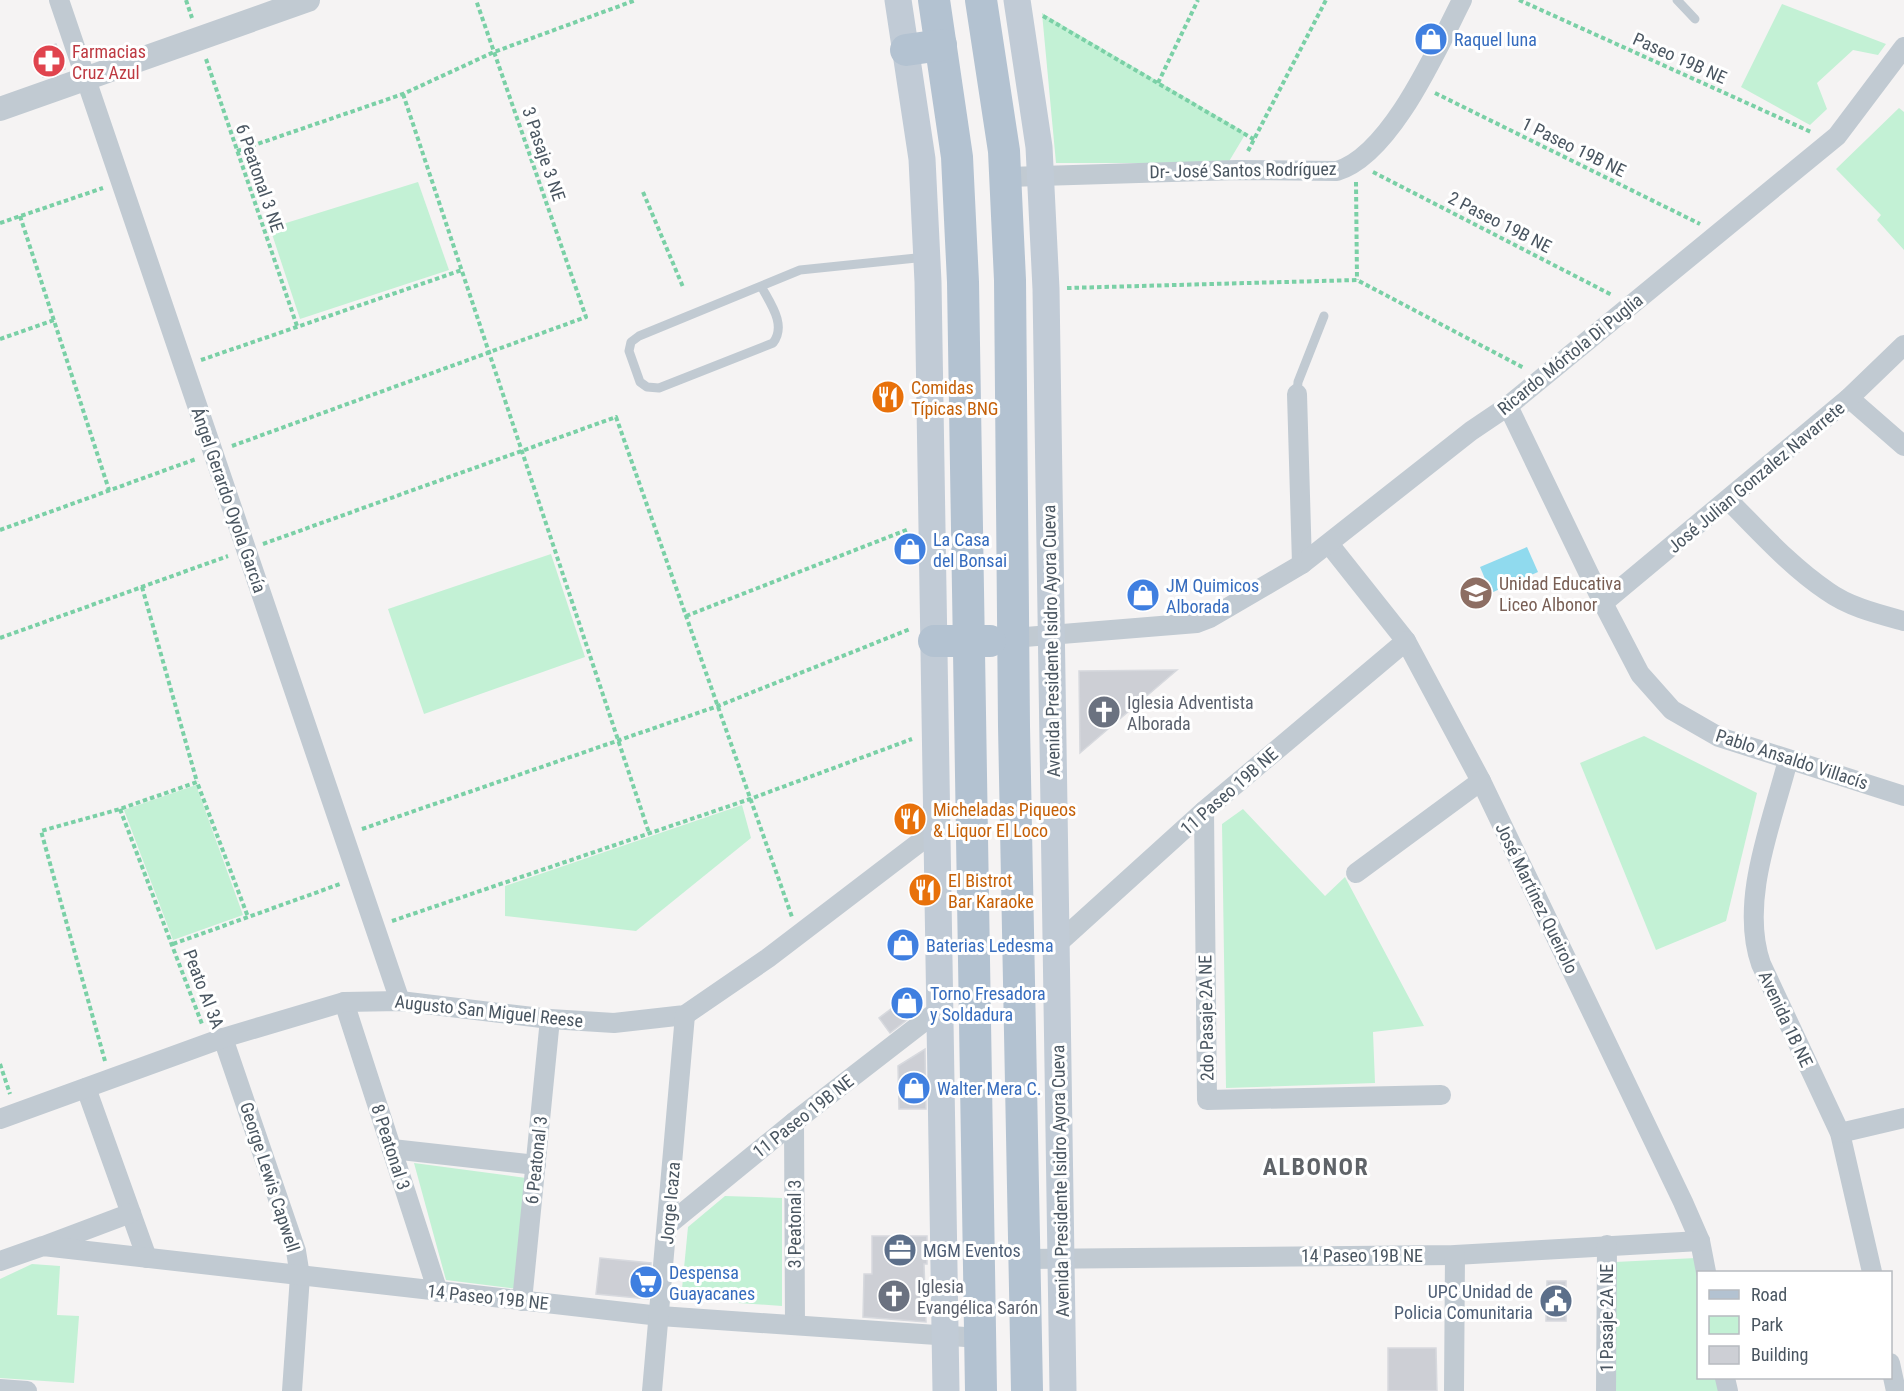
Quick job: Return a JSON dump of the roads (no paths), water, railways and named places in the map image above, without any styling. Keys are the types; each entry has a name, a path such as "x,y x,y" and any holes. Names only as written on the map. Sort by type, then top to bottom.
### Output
{"main road":[{"path":"898,0 922,159 927,256 946,1391"},
{"path":"934,0 958,168 963,282 981,1391"},
{"name":"Avenida Presidente Isidro Ayora Cueva","path":"981,0 1004,152 1010,280 1014,726 1027,1391"},
{"name":"Avenida Presidente Isidro Ayora Cueva","path":"1017,0 1039,147 1046,289 1063,1391"},
{"path":"906,50 940,45"},
{"path":"933,631 969,639 993,641 1004,653 1008,711 1014,726"}],"street":[{"name":"Ángel Gerardo Oyola García","path":"59,0 400,1001"},
{"path":"0,109 308,0"},
{"name":"Dr- José Santos Rodríguez","path":"1005,177 1237,170 1337,171 1356,164 1376,147 1418,85 1462,0"},
{"name":"Ricardo Mórtola Di Puglia","path":"1051,636 1202,622 1302,564 1471,431 1508,406 1830,141 1904,47"},
{"name":"José Julian Gonzalez Navarrete","path":"1603,603 1729,501 1849,398 1904,345"},
{"path":"1297,394 1302,564"},
{"path":"1849,398 1904,446"},
{"name":"Pablo Ansaldo Villacís","path":"1508,406 1603,603 1640,674 1672,710 1719,737 1904,796"},
{"path":"1729,501 1792,565 1828,593 1867,610 1904,621"},
{"name":"José Martínez Queirolo","path":"1329,544 1406,641 1481,781 1700,1241 1706,1271"},
{"path":"1013,638 1051,636"},
{"name":"11 Paseo 19B NE","path":"1056,945 1204,811 1406,641"},
{"name":"Avenida 1B NE","path":"1788,760 1756,887 1753,937 1761,964 1840,1133 1872,1271"},
{"path":"1356,873 1481,781"},
{"name":"2do Pasaje 2A NE","path":"1204,811 1207,1100 1441,1095"},
{"name":"Augusto San Miguel Reese","path":"8,1116 216,1041 344,1002 400,1001 550,1019 614,1023 686,1015 768,958 936,829"},
{"name":"8 Peatonal 3","path":"344,1002 438,1292"},
{"name":"11 Paseo 19B NE","path":"668,1225 794,1122 940,1009"},
{"name":"Jorge Icaza","path":"652,1391 686,1015"},
{"name":"6 Peatonal 3","path":"522,1301 550,1019"},
{"name":"George Lewis Capwell","path":"216,1041 296,1251 300,1276 292,1391"},
{"path":"86,1088 147,1258"},
{"path":"1840,1133 1904,1118"},
{"name":"3 Peatonal 3","path":"794,1122 795,1325"},
{"path":"392,1149 536,1165"},
{"path":"43,1246 131,1213"},
{"name":"14 Paseo 19B NE","path":"1024,1258 1455,1255 1700,1241"},
{"name":"1 Pasaje 2A NE","path":"1605,1391 1607,1245"},
{"name":"14 Paseo 19B NE","path":"0,1261 43,1246 660,1316 980,1338"},
{"path":"1454,1391 1455,1255"},
{"path":"1892,1372 1896,1391"},
{"path":"0,1389 27,1391"}],"lane":[{"path":"1677,0 1695,19"},
{"path":"762,286 780,326 778,337 773,343 659,388 646,387 640,382 629,351 631,342 639,336 800,270 927,256"},
{"path":"1297,394 1298,382 1324,316"}],"water":[{"path":"1527,547 1538,572 1491,593 1480,567"}],"place":[{"name":"Raquel luna","path":"1431,39"},
{"name":"Farmacias Cruz Azul","path":"49,61"},
{"name":"Comidas Típicas BNG","path":"888,397"},
{"name":"La Casa del Bonsai","path":"910,549"},
{"name":"Unidad Educativa Liceo Albonor","path":"1476,593"},
{"name":"JM Quimicos Alborada","path":"1143,595"},
{"name":"Iglesia Adventista Alborada","path":"1104,712"},
{"name":"Micheladas Piqueos & Liquor El Loco","path":"910,819"},
{"name":"El Bistrot Bar Karaoke","path":"925,890"},
{"name":"Baterias Ledesma","path":"903,945"},
{"name":"Torno Fresadora y Soldadura","path":"907,1003"},
{"name":"Walter Mera C.","path":"914,1088"},
{"name":"MGM Eventos","path":"900,1250"},
{"name":"Despensa Guayacanes","path":"646,1282"},
{"name":"Iglesia Evangélica Sarón","path":"894,1296"},
{"name":"UPC Unidad de Policia Comunitaria","path":"1556,1301"}],"district":[{"name":"ALBONOR","path":"1316,1167"}]}
